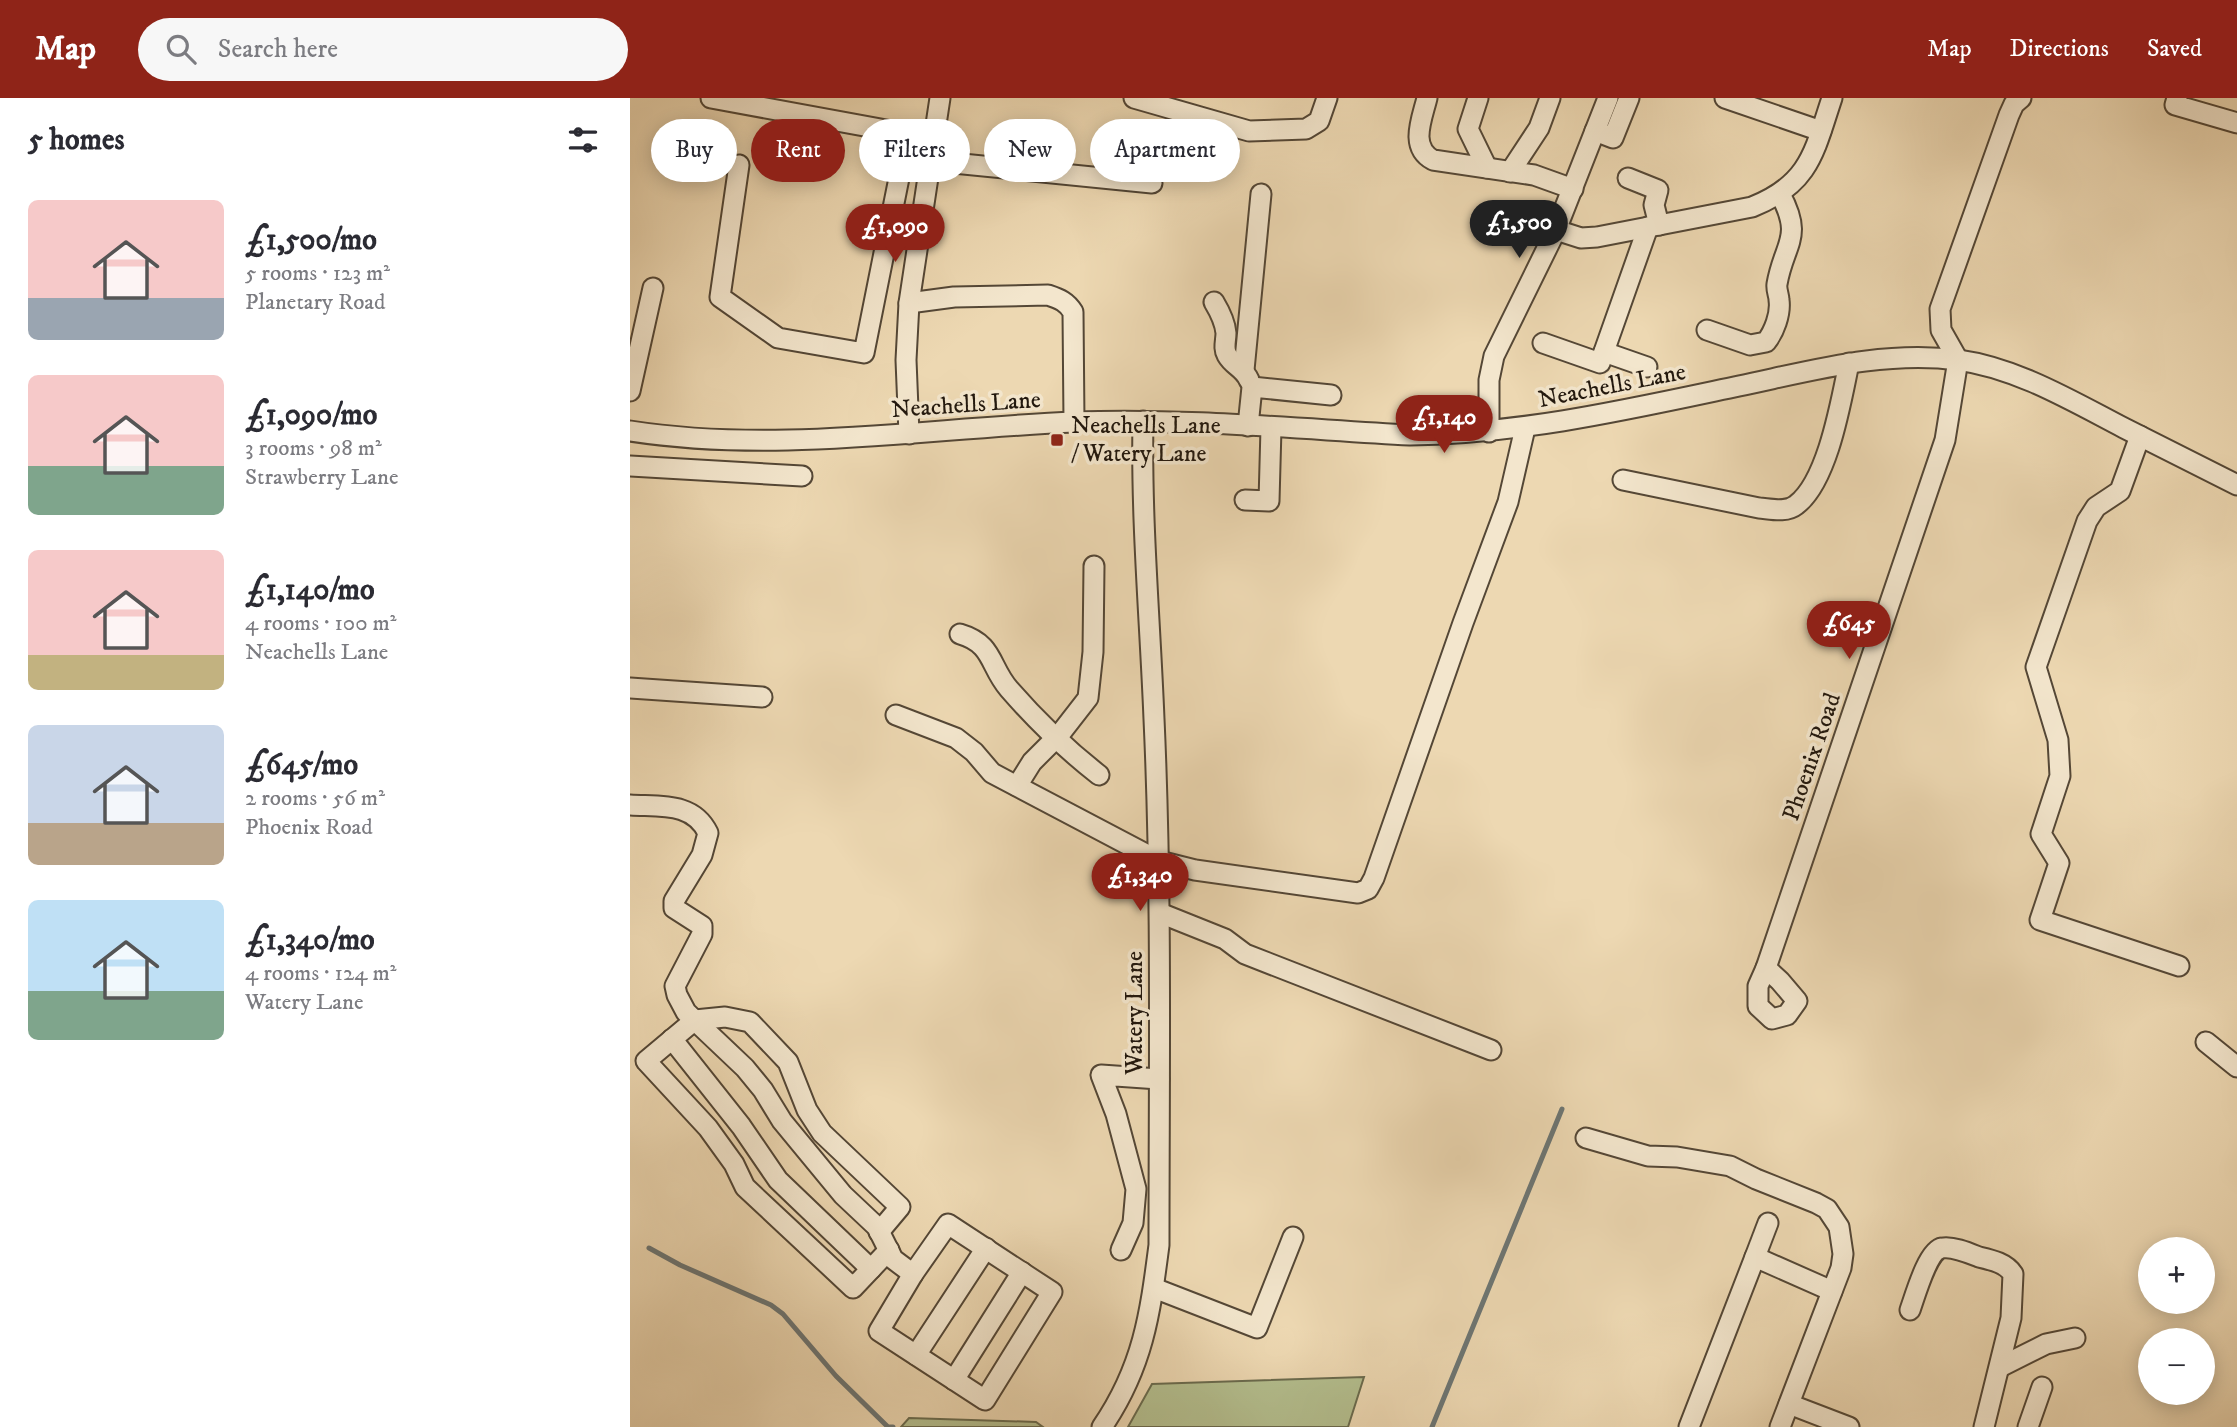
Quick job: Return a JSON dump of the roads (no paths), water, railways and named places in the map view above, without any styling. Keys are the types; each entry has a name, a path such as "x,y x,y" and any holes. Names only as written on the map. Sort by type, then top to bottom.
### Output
{"street":[{"path":"937,119 940,98"},
{"path":"1134,98 1249,131 1306,129 1319,121 1327,98"},
{"path":"1427,98 1419,137 1421,150 1426,156 1433,160 1534,175 1573,189"},
{"path":"1478,98 1468,129 1487,168"},
{"path":"1510,172 1539,128 1550,98"},
{"path":"1489,432 1489,380 1494,356 1556,230 1608,98"},
{"path":"1595,131 1613,138 1629,98"},
{"path":"1724,98 1821,131"},
{"path":"1556,230 1581,238 1752,207 1780,194 1799,177 1809,162 1832,98"},
{"path":"2176,98 2175,104 2237,123"},
{"path":"724,100 859,125"},
{"path":"1958,360 1941,330 1940,309 2017,100"},
{"path":"970,157 1152,183"},
{"path":"739,165 720,297 778,338 864,353 898,182"},
{"path":"1543,344 1600,363 1653,226 1658,190 1628,178"},
{"path":"909,434 906,360 909,303 927,182"},
{"path":"1248,426 1248,379 1261,194"},
{"path":"1707,330 1750,345 1766,342 1771,336 1780,302 1777,284 1791,244 1793,228 1789,211 1780,194"},
{"path":"630,391 653,288"},
{"path":"909,303 954,297 1048,295 1068,304 1073,312 1074,422"},
{"path":"1214,302 1222,315 1226,331 1225,352 1248,379 1331,396"},
{"path":"1604,352 1647,367"},
{"name":"Neachells Lane","path":"630,431 740,442 909,434 1074,422 1143,421 1410,435 1489,432 1646,406 1849,363 1901,357 1958,360 1986,366 2034,383 2237,485"},
{"name":"Phoenix Road","path":"1766,968 1945,440 1958,360"},
{"path":"1623,480 1759,508 1778,510 1796,505 1814,485 1821,468 1838,416 1849,363"},
{"name":"Watery Lane","path":"1102,1427 1115,1408 1136,1364 1154,1288 1159,1245 1160,913 1154,719 1142,482 1143,421"},
{"path":"1245,500 1269,501 1271,428"},
{"path":"896,715 956,738 974,752 992,773 1159,862 1195,870 1358,893 1368,889 1508,502 1525,428"},
{"path":"2140,436 2120,491 2096,507 2087,521 2036,667 2058,740 2060,776 2041,834 2059,863 2040,920 2179,965"},
{"path":"630,466 802,476"},
{"path":"1017,786 1032,762 1088,698 1093,652 1094,566"},
{"path":"961,634 985,647 1007,687 1074,756 1099,775"},
{"path":"630,688 762,697"},
{"path":"630,804 682,809 702,820 708,833 702,855 674,901 674,908 702,926 702,934 675,986 686,1012 746,1068 782,1121 843,1195 880,1232 893,1259 913,1274"},
{"path":"1160,913 1224,939 1245,954 1491,1050"},
{"path":"880,1232 900,1207 822,1133 807,1110 788,1062 750,1022 725,1017 695,1020 646,1061 708,1128 734,1164 745,1186 853,1288 888,1250"},
{"path":"672,1039 741,1126 778,1180 871,1269"},
{"path":"2237,1052 2206,1042 2237,1067"},
{"path":"1121,1250 1133,1223 1136,1189 1116,1114 1101,1075 1159,1079"},
{"path":"1586,1138 1647,1156 1677,1157 1730,1166 1826,1209 1839,1227 1843,1239 1841,1268 1780,1427"},
{"path":"1689,1427 1768,1223"},
{"path":"948,1224 1022,1272 1052,1292 985,1400 879,1331 913,1274 948,1224"},
{"path":"1154,1288 1257,1328 1293,1237"},
{"path":"916,1355 986,1248"},
{"path":"1910,1310 1932,1254 1940,1248 1949,1248 1994,1261 2009,1269 2014,1282 2014,1300 1984,1427"},
{"path":"1755,1257 1832,1291"},
{"path":"954,1380 1022,1272"},
{"path":"2000,1367 2046,1344 2075,1338"},
{"path":"2028,1427 2042,1387"},
{"path":"1789,1404 1850,1427"}],"waterway":[{"path":"1432,1427 1562,1109"},
{"path":"649,1248 680,1265 771,1305 783,1314 836,1376 888,1427 893,1427"}],"place":[{"name":"Neachells Lane / Watery Lane","path":"1057,440"}]}
